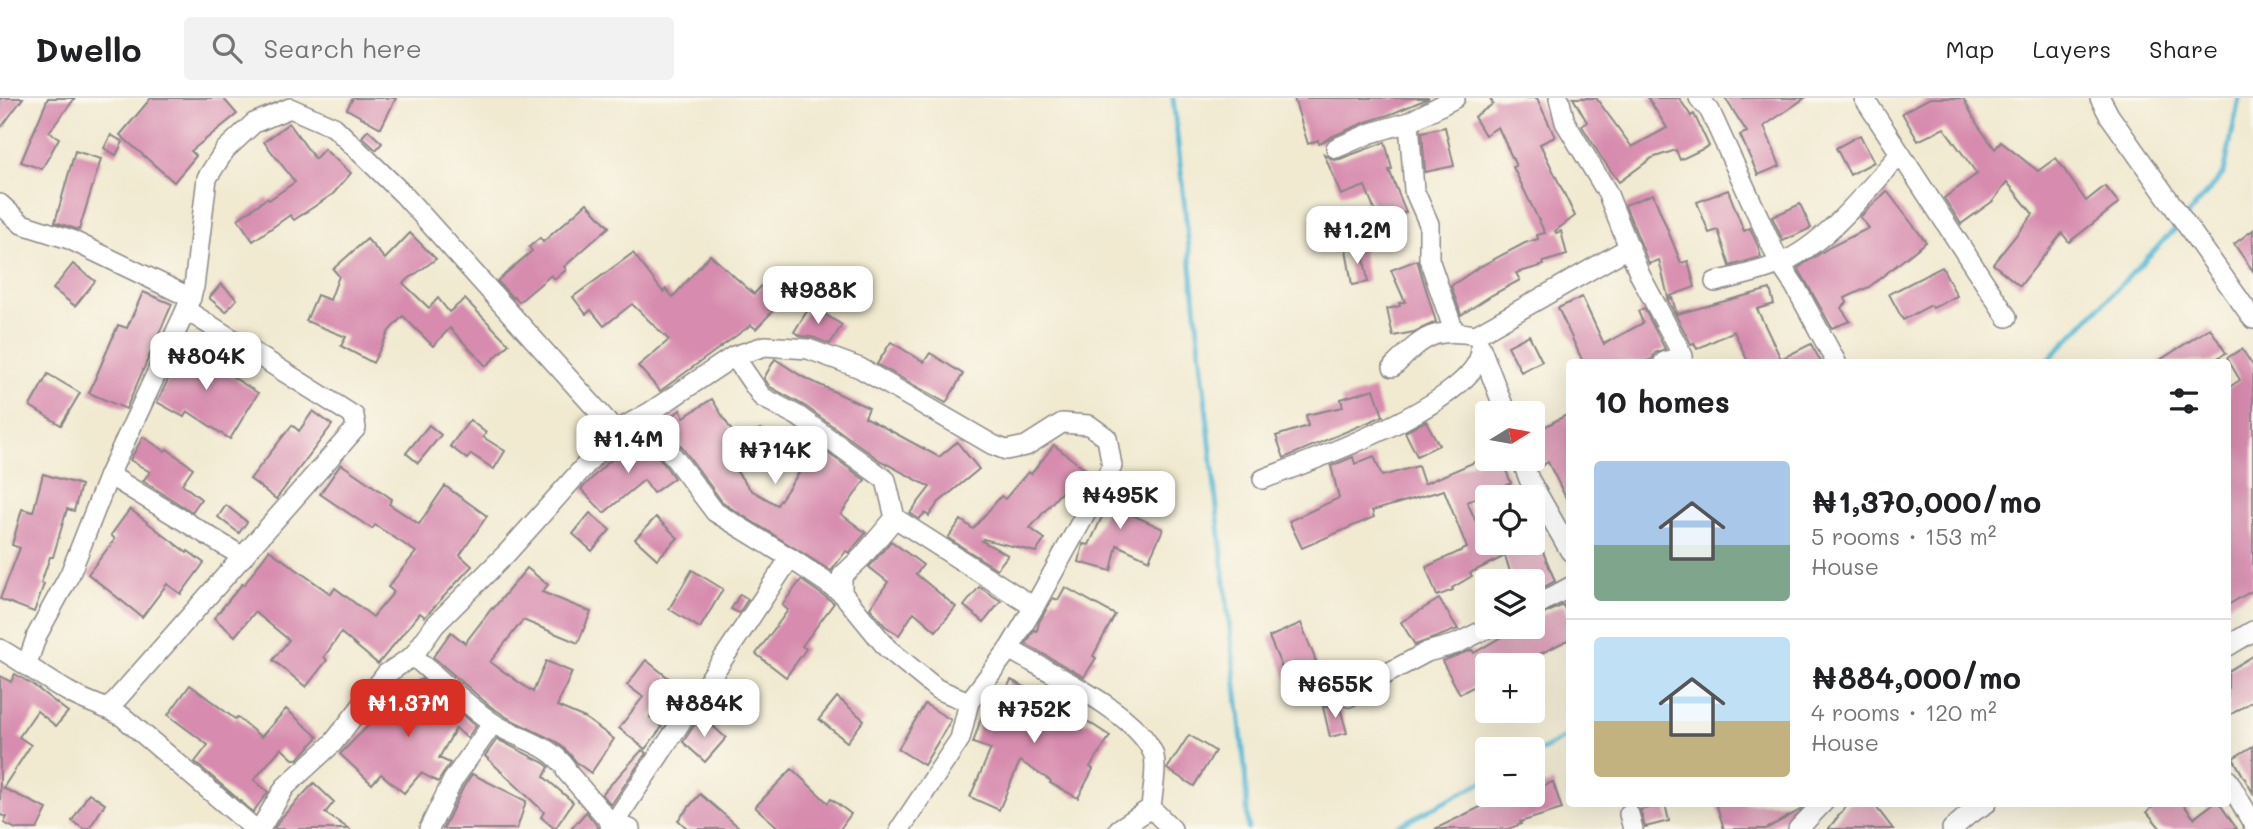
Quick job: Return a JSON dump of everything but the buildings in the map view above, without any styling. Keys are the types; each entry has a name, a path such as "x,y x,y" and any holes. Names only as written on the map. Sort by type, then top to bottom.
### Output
{"street":[{"path":"1336,148 1371,133 1409,122 1455,98"},
{"path":"1559,98 1565,122 1607,192 1640,275 1684,359"},
{"path":"1699,98 1710,111 1780,264 1834,359"},
{"path":"1864,98 2007,317"},
{"path":"2100,98 2109,115 2253,319"},
{"path":"27,664 37,635 69,574 109,475 194,288 207,178 225,150 254,123 290,108 334,127 403,194 616,431"},
{"path":"1409,122 1414,190 1429,224 1429,259 1454,331"},
{"path":"1715,282 1780,264 1807,248 1851,210 1899,154"},
{"path":"0,204 22,224 69,239 188,304 354,416 356,428 109,708"},
{"path":"1478,343 1630,247"},
{"path":"1393,367 1424,338 1454,331 1478,343 1501,401"},
{"path":"1263,479 1374,435 1440,399 1466,379 1480,359 1478,343"},
{"path":"0,649 68,692 109,708 258,829 285,787 333,743 386,674 413,656 435,625 507,553 616,431 652,411 734,356 765,346 808,349 860,368 1006,450 1026,446 1062,423 1088,425 1107,438 1112,466 1009,649 969,702 960,739 900,829"},
{"path":"734,356 762,397 798,416 886,480 895,518 1034,607"},
{"path":"652,411 670,452 715,513 842,593 887,648 937,689 969,702"},
{"path":"1527,471 1566,544"},
{"path":"109,475 243,557"},
{"path":"842,593 842,576 895,518"},
{"path":"413,656 494,723 559,758 580,790 617,827 790,558"},
{"path":"1545,601 1566,589"},
{"path":"2231,644 2253,631"},
{"path":"1349,697 1357,689 1427,652 1475,634"},
{"path":"1009,649 1133,724 1154,755 1151,808 1172,829"},
{"path":"429,829 453,780 494,723"},
{"path":"2231,785 2253,824"},
{"path":"1797,829 1819,807"},
{"path":"1952,829 1980,807"},
{"path":"1119,829 1151,808"}],"waterway":[{"path":"1173,98 1245,769 1248,829"},
{"path":"2187,216 2224,173 2239,98"},
{"path":"2049,359 2181,223"},
{"path":"1545,749 1566,737"},
{"path":"1392,829 1475,786"}]}
